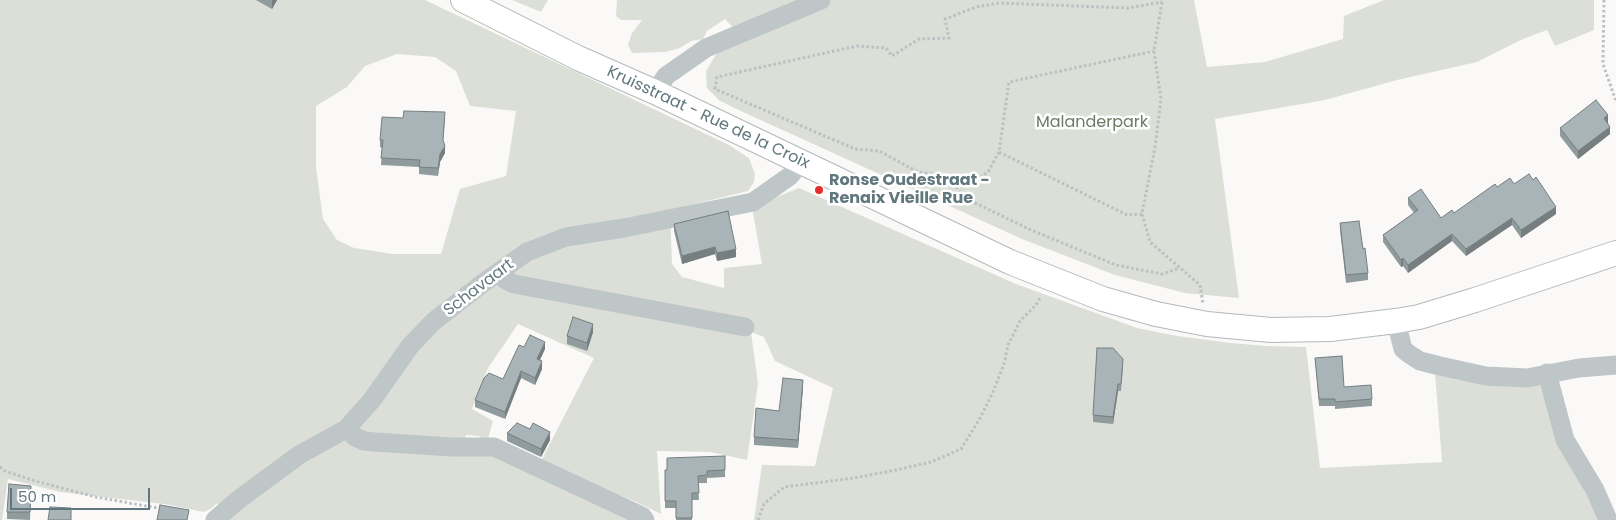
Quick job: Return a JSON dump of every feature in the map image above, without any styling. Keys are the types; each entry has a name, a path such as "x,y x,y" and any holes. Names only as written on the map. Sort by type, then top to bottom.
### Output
{"main road":[{"name":"Kruisstraat - Rue de la Croix","path":"463,0 578,58 655,92 1002,258 1103,299 1206,324 1291,330 1330,329 1396,321 1419,317 1616,254"}],"street":[{"path":"655,92 666,76 706,48 821,0"},
{"name":"Schavaart","path":"215,520 238,500 298,455 346,429 372,400 410,346 434,321 528,252 566,237 624,228 753,202 790,176 801,162"},
{"path":"498,273 514,284 745,327"},
{"path":"1396,321 1403,349 1420,361 1486,376 1527,378 1579,368 1616,365"},
{"path":"1547,374 1565,440 1595,490 1608,520"},
{"path":"346,429 355,437 364,441 452,447 494,447 642,516 645,520"}],"path":[{"path":"1604,0 1603,64 1616,101"},
{"path":"1180,268 1162,274 1116,265 1031,230 965,198 953,182 942,175 918,172 879,151 855,149 716,89 717,77 857,46 886,48 892,56 919,39 949,38 945,19 976,7 991,4 1045,4 1128,8 1162,1 1154,51 1161,99 1155,147 1142,214 1150,242 1200,285 1206,324"},
{"path":"953,182 968,185 988,172 999,152 1009,82 1154,51"},
{"path":"999,152 1127,215 1142,214"},
{"path":"758,520 764,504 784,486 896,470 931,462 961,449 993,392 1004,364 1008,345 1020,321 1036,305 1053,279"},
{"path":"0,467 5,471 35,481 96,497 164,509"}],"green space":[{"path":"0,0 425,0 729,145 749,158 755,174 754,182 748,191 670,210 672,264 682,277 724,288 724,268 762,264 752,207 799,188 1016,284 1137,328 1177,336 1231,343 1306,347 1320,468 1442,462 1435,372 1539,382 1556,431 1600,520 754,520 762,465 815,466 833,388 775,361 764,337 751,332 758,384 747,460 710,452 657,451 661,514 540,463 594,358 518,324 488,368 472,409 493,421 487,442 479,436 466,435 460,450 483,451 638,520 226,520 238,507 216,504 204,512 164,504 60,492 8,479 2,520 0,520","holes":["397,54 435,57 456,71 470,106 516,111 506,176 460,189 441,254 393,254 354,248 337,240 323,219 316,167 316,106 347,87 365,66"]},
{"path":"512,0 548,0 541,12"},
{"name":"Malanderpark","path":"617,0 1194,0 1207,67 1265,62 1343,39 1344,16 1384,0 1594,0 1594,30 1555,46 1547,30 1523,39 1477,62 1397,80 1325,100 1215,119 1239,298 1185,293 1115,275 1022,239 720,101 707,88 706,71 717,53 740,35 725,19 707,31 703,39 691,41 680,48 665,52 632,53 628,45 632,33 642,20 621,20 616,16"}],"building":[{"path":"1596,100 1608,115 1604,118 1610,127 1578,151 1560,128"},
{"path":"404,111 445,112 443,140 445,146 440,154 438,168 419,167 420,160 381,158 383,140 380,140 382,117 403,118"},
{"path":"1529,174 1533,180 1536,177 1556,207 1521,230 1512,218 1466,249 1452,234 1408,265 1403,258 1401,260 1383,235 1418,210 1408,198 1421,189 1441,218 1452,210 1454,213 1495,184 1497,187 1510,178 1514,184"},
{"path":"728,211 736,249 717,253 715,247 682,256 674,224"},
{"path":"1359,221 1368,273 1346,275 1340,223"},
{"path":"573,317 593,324 587,343 567,336"},
{"path":"530,335 545,342 537,359 542,361 535,378 521,371 505,412 475,400 484,378 489,373 503,379 519,345 524,347"},
{"path":"1097,348 1113,348 1123,359 1121,384 1118,384 1113,417 1093,415"},
{"path":"1342,356 1344,387 1371,385 1372,399 1335,402 1335,399 1319,399 1315,358"},
{"path":"783,378 803,380 798,440 754,437 756,408 779,411"},
{"path":"517,423 530,429 533,423 550,432 541,449 507,433"},
{"path":"725,456 725,470 707,471 707,475 698,476 699,493 692,493 692,518 676,518 676,501 665,501 667,458"},
{"path":"9,484 31,486 30,512 7,512"},
{"path":"160,505 189,510 187,520 157,520"},
{"path":"50,507 71,508 71,520 48,520"}],"place":[{"name":"Ronse Oudestraat - Renaix Vieille Rue","path":"819,190"}]}
